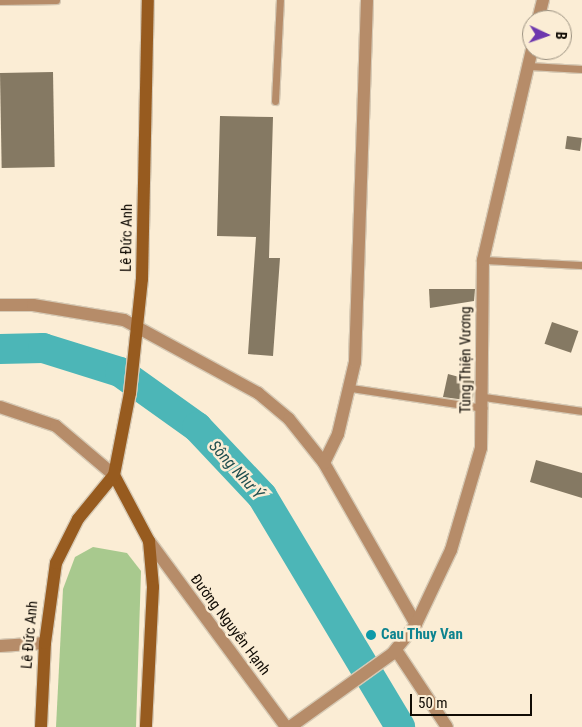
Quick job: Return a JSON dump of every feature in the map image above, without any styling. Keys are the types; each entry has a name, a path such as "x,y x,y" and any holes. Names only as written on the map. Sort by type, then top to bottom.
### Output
{"street":[{"name":"Lê Đức Anh","path":"41,727 45,643 50,596 64,543 114,475 123,438 137,348 148,0"},
{"path":"324,463 351,388 367,0"},
{"name":"Tùng Thiện Vương","path":"288,727 312,712 394,652 416,624 451,550 481,448 484,402 483,260 530,60"},
{"path":"0,305 78,311 139,326 258,394 289,419 324,463 416,624"},
{"path":"0,407 56,426 114,475 149,542 153,587 146,727"},
{"name":"Đường Nguyễn Hạnh","path":"149,542 288,727"},
{"path":"0,646 45,643"},
{"path":"394,652 447,727"}],"lane":[{"path":"0,1 56,0"},
{"path":"275,101 280,0"},
{"path":"529,66 582,70"},
{"path":"483,260 582,265"},
{"path":"351,388 582,411"}],"green space":[{"path":"93,547 127,553 141,571 136,727 56,727 63,589 75,557"}],"building":[{"path":"53,72 55,167 2,168 0,73"},
{"path":"220,116 273,117 269,258 280,258 273,356 248,354 256,237 217,236"},
{"path":"567,136 582,138 580,151 565,149"},
{"path":"429,289 475,289 474,301 430,308"},
{"path":"552,322 578,331 571,353 545,344"},
{"path":"448,374 474,381 473,401 443,397"},
{"path":"536,460 582,473 582,498 530,482"}],"waterway":[{"name":"Sông Như Ý","path":"0,349 43,348 120,372 197,427 262,496 400,727"}],"place":[{"name":"Cau Thuy Van","path":"371,635"}]}
